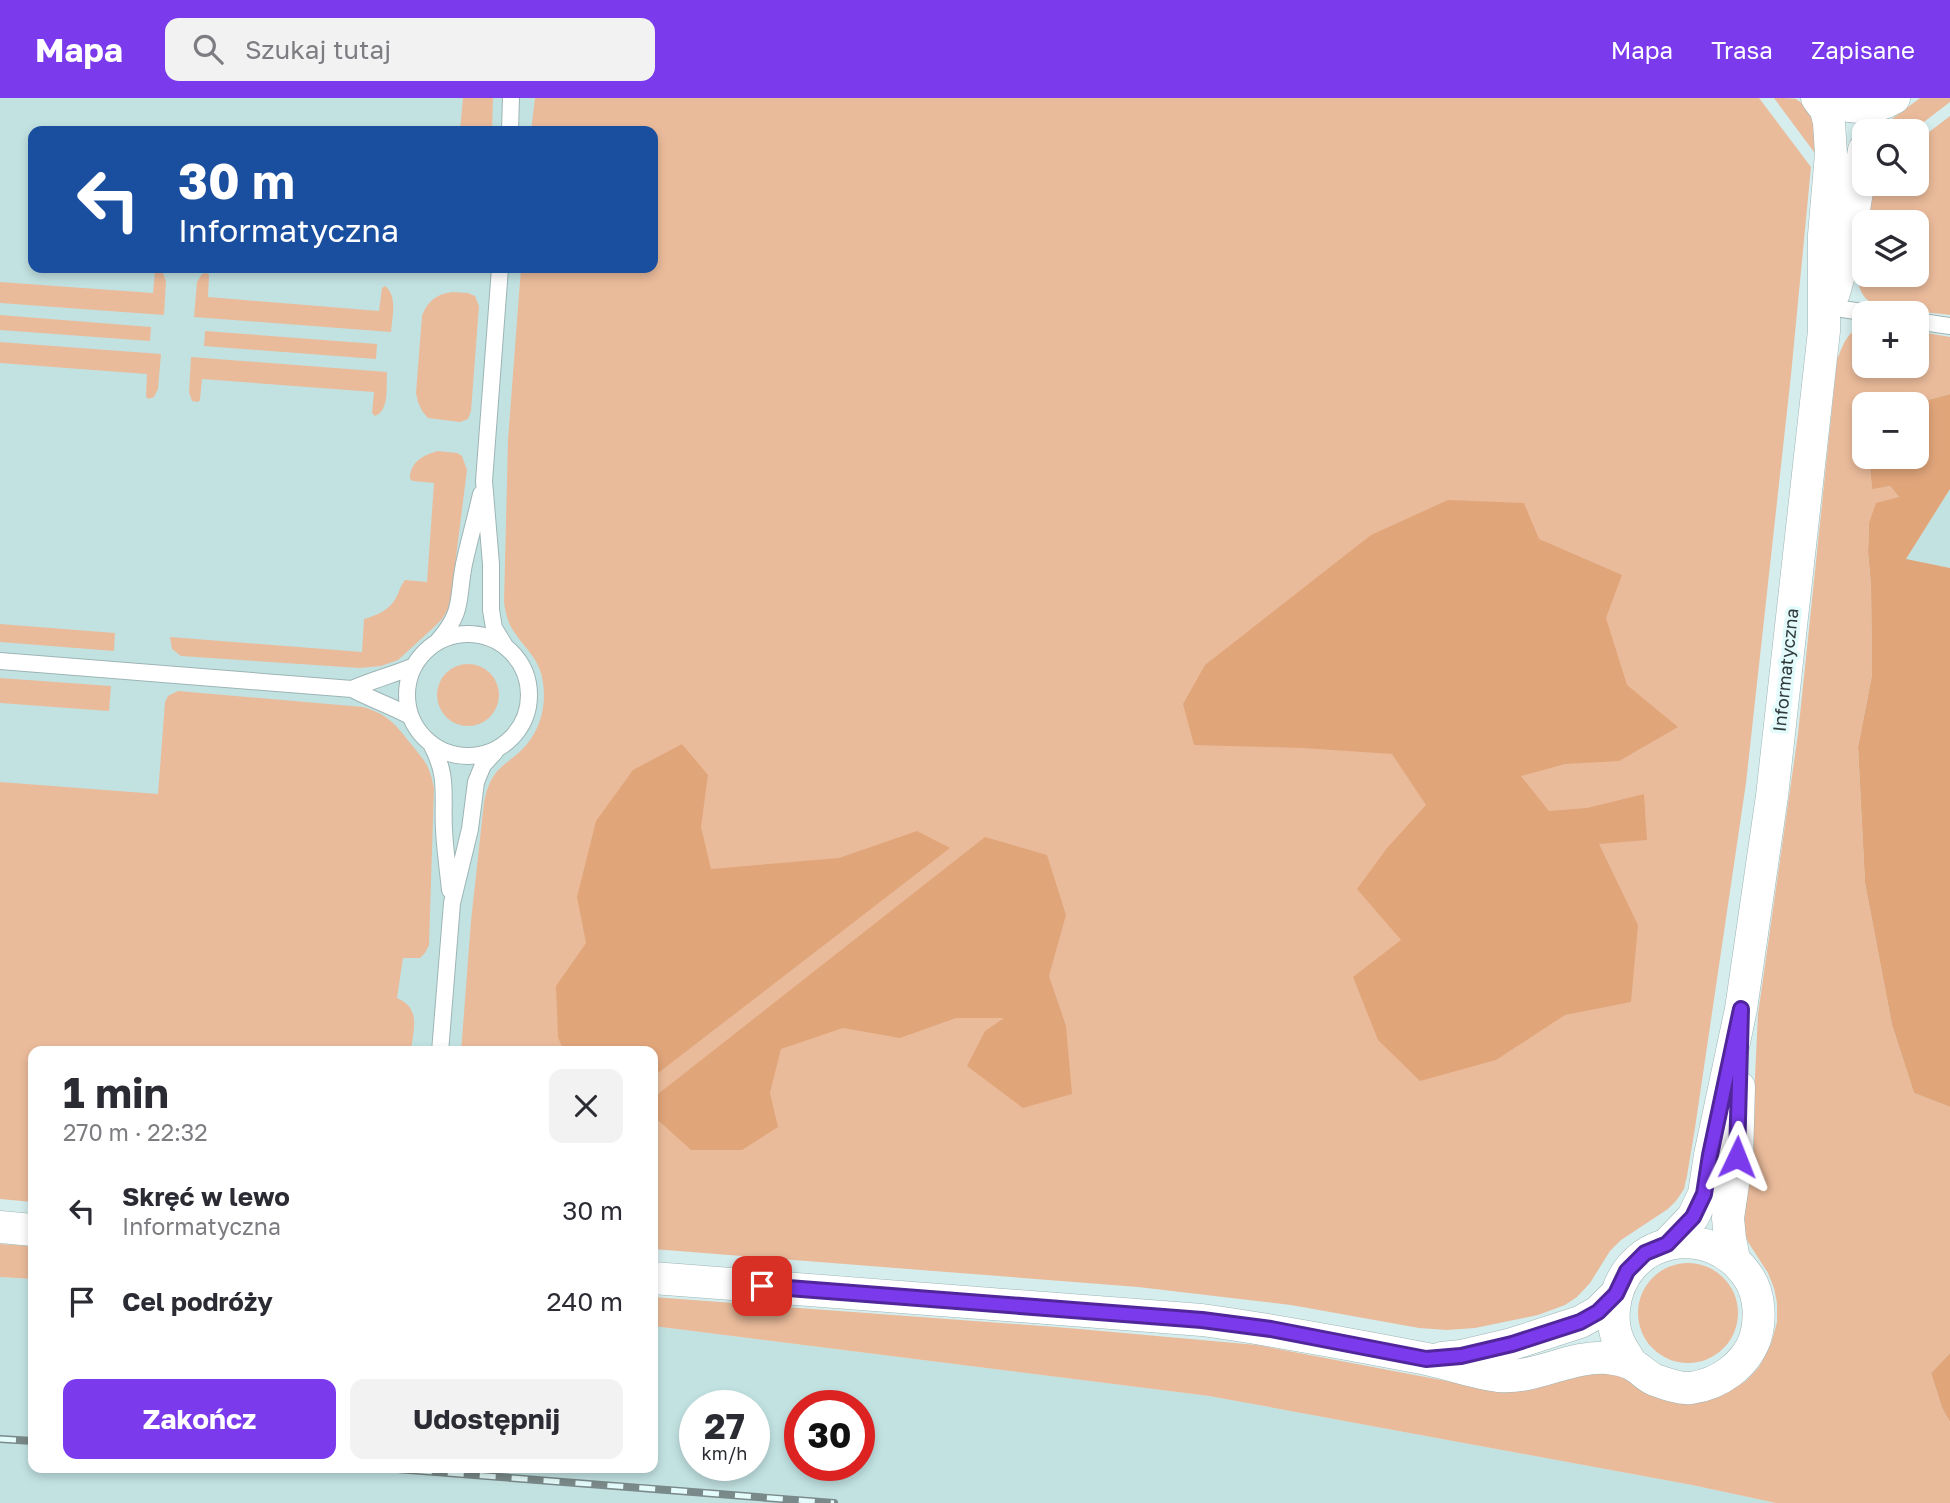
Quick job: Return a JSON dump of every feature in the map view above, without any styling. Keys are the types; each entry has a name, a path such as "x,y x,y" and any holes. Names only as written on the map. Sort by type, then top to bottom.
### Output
{"street":[{"name":"Informatyczna","path":"1667,1244 1693,1217 1704,1194 1741,1009 1772,796 1827,319 1824,235 1831,154 1826,110 1817,98"},
{"path":"1824,98 1838,105 1868,107 1892,99"},
{"path":"1879,119 1892,99"},
{"name":"Informatyczna","path":"1827,319 1849,239 1856,196"},
{"name":"Informatyczna","path":"1734,1259 1728,1218 1737,1157 1741,1009"},
{"path":"0,1227 28,1230"},
{"name":"Informatyczna","path":"1693,1241 1717,1248 1734,1259 1751,1280 1759,1303 1758,1329 1752,1346 1737,1367 1716,1381 1690,1388 1651,1379 1631,1363 1618,1340 1613,1319 1616,1294 1627,1271 1645,1253 1667,1244 1693,1241"},
{"name":"Informatyczna","path":"658,1278 1202,1320 1271,1329 1501,1376 1529,1374 1585,1358 1609,1358 1631,1363"},
{"name":"Informatyczna","path":"1426,1359 1474,1353 1512,1344 1580,1322 1598,1312 1616,1294"}],"lane":[{"path":"511,126 513,103"},
{"path":"438,642 452,625 459,607 464,565 484,481 500,273"},
{"path":"1827,319 1852,315"},
{"path":"1929,323 1950,326"},
{"path":"440,1046 452,903 470,829 476,782 483,765 522,725 528,709 526,674 494,628 484,481"},
{"path":"497,749 481,755 463,757 446,753 418,732 406,700 408,682 414,666 424,652 438,642 455,635 472,634 505,646"},
{"path":"0,661 352,689 410,716"},
{"path":"352,689 414,666"},
{"path":"431,744 443,772 444,828 452,903"}],"shaded area":[{"path":"0,98 1567,98 658,1047 28,1046 28,1074 0,1195"},
{"path":"463,98 493,98 492,126 460,126"},
{"path":"535,98 1759,98 1811,167 1746,783 1687,1176 1684,1189 1676,1201 1621,1240 1610,1251 1590,1283 1565,1305 1538,1315 1475,1328 1447,1330 1419,1328 1291,1305 1138,1287 658,1249 658,1046 461,1046 471,921 488,786 495,773 530,740 544,703 543,683 538,666 511,627 504,602 508,440 521,273 658,273 658,126 532,126"},
{"path":"1774,98 1796,99 1808,109 1824,153 1814,152"},
{"path":"1920,98 1950,98 1950,102 1928,119 1892,119"},
{"path":"1950,116 1950,315 1929,312 1929,301 1869,301 1860,287 1929,287 1929,210 1864,210 1867,196 1929,196 1929,132"},
{"path":"155,273 163,273 166,281 164,315 0,303 0,282 153,293"},
{"path":"207,273 208,297 379,311 382,288 385,286 393,301 391,332 194,317 197,282 202,274"},
{"path":"453,292 475,296 479,306 471,411 468,419 460,422 428,418 422,411 416,393 422,316 434,299"},
{"path":"0,315 151,327 150,341 0,330"},
{"path":"205,331 377,344 376,359 204,346"},
{"path":"1852,332 1852,378 1929,378 1929,333 1950,337 1950,394 1929,400 1929,392 1852,392 1852,469 1870,469 1872,488 1890,486 1899,497 1869,523 1872,675 1858,747 1865,883 1892,1025 1914,1093 1950,1107 1950,1353 1931,1373 1942,1408 1950,1422 1950,1503 1776,1503 1692,1485 1209,1396 658,1327 658,1297 1257,1345 1457,1383 1562,1373 1615,1374 1639,1387 1680,1402 1703,1402 1721,1396 1746,1381 1759,1367 1771,1344 1777,1322 1774,1288 1768,1273 1748,1242 1742,1224 1753,1118 1758,1014 1798,734 1837,360"},
{"path":"0,342 161,354 158,389 154,397 148,399 147,374 0,363"},
{"path":"191,357 387,372 385,403 380,413 375,416 372,413 374,392 202,379 200,400 192,401 189,392"},
{"path":"1950,394 1950,489 1906,559 1950,568 1950,1107 1914,1093 1892,1025 1865,883 1858,747 1872,675 1869,523 1876,503 1899,497 1890,486 1872,489 1870,469 1929,469 1929,400"},
{"path":"438,451 462,456 467,470 451,597 442,619 398,660 381,666 360,668 181,656 172,649 170,637 362,652 364,619 388,608 405,580 427,582 434,483 410,479 412,468 418,460"},
{"path":"1950,489 1950,568 1905,560"},
{"path":"1448,500 1524,503 1539,539 1622,575 1606,618 1627,685 1678,727 1619,761 1565,764 1521,776 1549,811 1587,808 1644,794 1647,840 1599,844 1638,925 1631,1002 1565,1015 1496,1060 1420,1081 1378,1040 1353,977 1401,940 1357,889 1387,848 1426,805 1392,754 1194,745 1183,704 1205,665 1371,535"},
{"path":"0,624 115,633 114,651 0,642"},
{"path":"462,664 474,664 490,673 497,683 497,707 490,717 474,726 462,726 451,721 442,712 437,701 437,689 442,678 451,669"},
{"path":"0,678 111,686 109,711 0,703"},
{"path":"178,691 363,707 391,721 426,764 434,788 429,945 420,958 403,958 397,998 410,1008 413,1014 412,1046 28,1046 28,1202 0,1199 0,782 158,794 165,702 168,696"},
{"path":"682,744 708,775 701,827 711,869 839,858 917,831 950,848 658,1073 658,1046 562,1046 558,1037 556,986 586,943 577,897 596,821 633,770"},
{"path":"985,837 1047,855 1066,915 1049,976 1066,1026 1072,1094 1023,1108 967,1066 985,1031 1004,1018 956,1018 900,1038 843,1028 781,1049 770,1093 778,1127 742,1150 691,1150 658,1121 658,1094"},
{"path":"0,1244 28,1246 28,1279 0,1277"},
{"path":"1688,1263 1716,1271 1730,1285 1738,1313 1730,1341 1716,1355 1688,1363 1660,1355 1646,1341 1638,1313 1646,1285 1660,1271"},
{"path":"0,1277 28,1279 28,1473 658,1473 658,1327 1209,1396 1692,1485 1776,1503 0,1503"},
{"path":"1950,1353 1950,1422 1942,1408 1931,1373"}],"railway":[{"path":"0,1439 28,1441"},
{"path":"448,1473 834,1503"}],"route":[{"path":"762,1286 1202,1320 1271,1329 1426,1359 1461,1356 1512,1344 1580,1322 1598,1312 1616,1294 1627,1271 1645,1253 1667,1244 1693,1217 1704,1194 1741,1009 1737,1157"}]}
